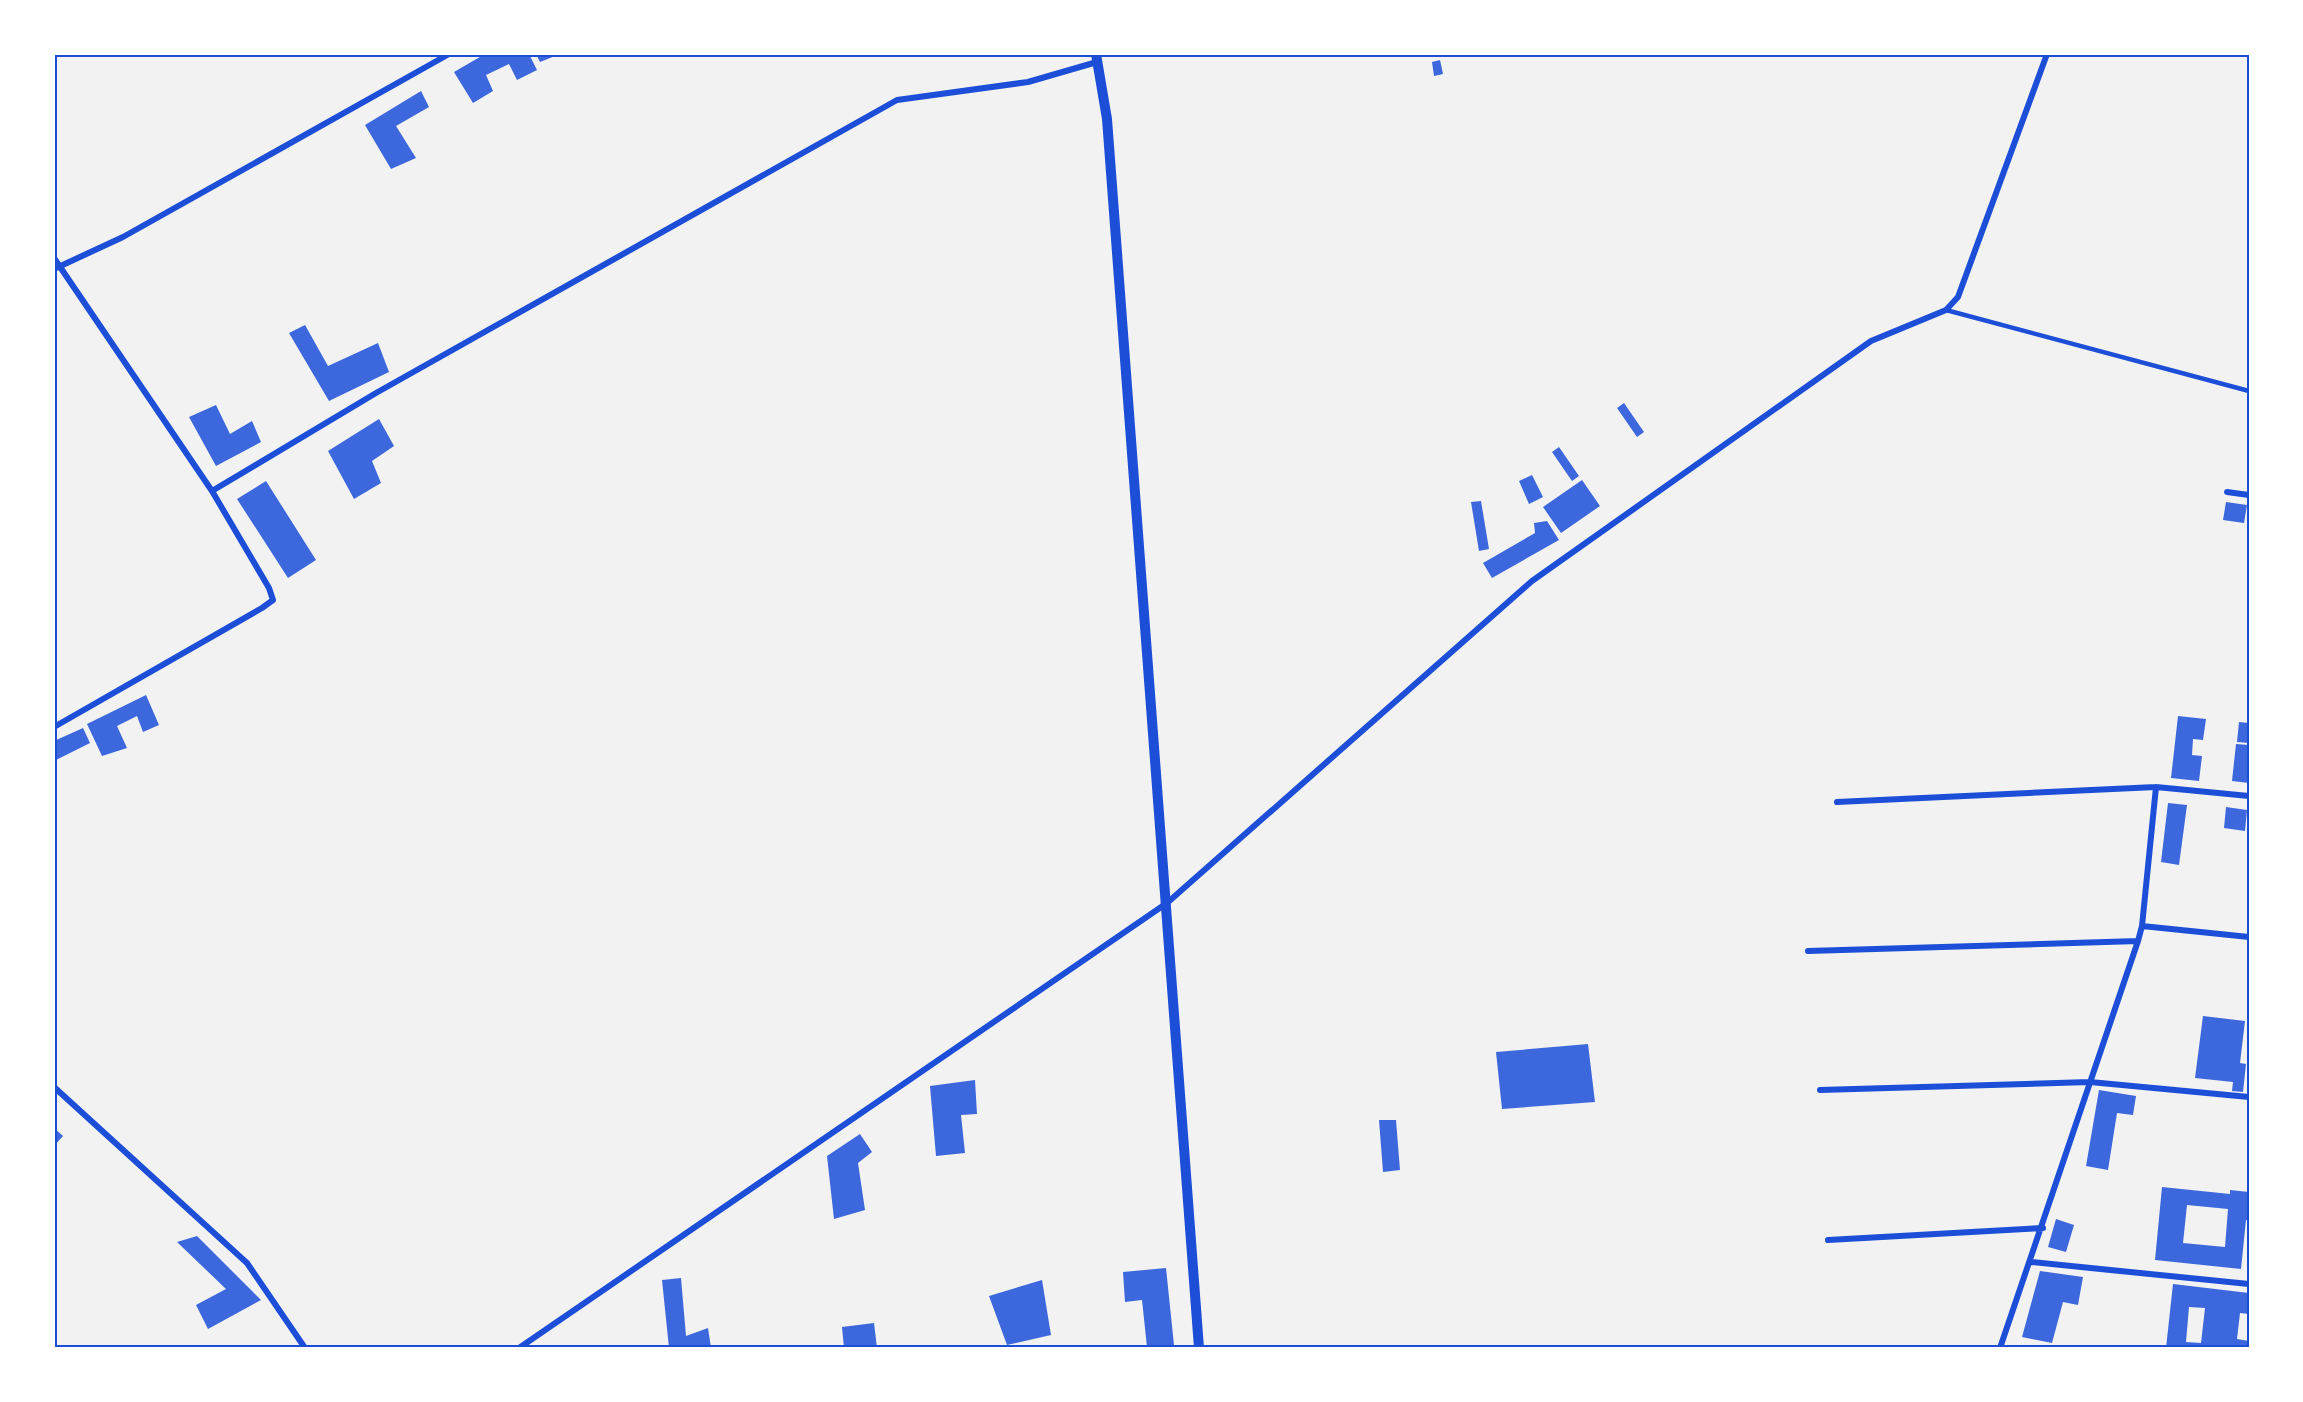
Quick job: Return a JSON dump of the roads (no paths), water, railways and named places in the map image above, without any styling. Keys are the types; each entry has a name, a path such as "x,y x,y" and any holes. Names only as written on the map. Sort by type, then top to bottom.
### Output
{"street":[{"path":"57,267 123,237 449,54"},
{"path":"519,1348 1167,903 1532,581 1871,342 1946,310 1958,297 2047,54"},
{"path":"212,491 376,393 897,99 1028,82 1096,58 1107,119 1199,1348"},
{"path":"54,258 57,267 212,491 269,588 273,600 54,726"},
{"path":"2227,492 2249,495"},
{"path":"2000,1348 2043,1228 2142,926 2156,788"},
{"path":"1837,801 2156,788 2249,796"},
{"path":"2142,926 2249,937"},
{"path":"1808,951 2138,940"},
{"path":"1820,1090 2090,1082 2249,1097"},
{"path":"54,1087 247,1263 305,1348"},
{"path":"1828,1240 2043,1228"},
{"path":"2031,1262 2249,1284"}],"lane":[{"path":"1946,310 2249,391"}]}
